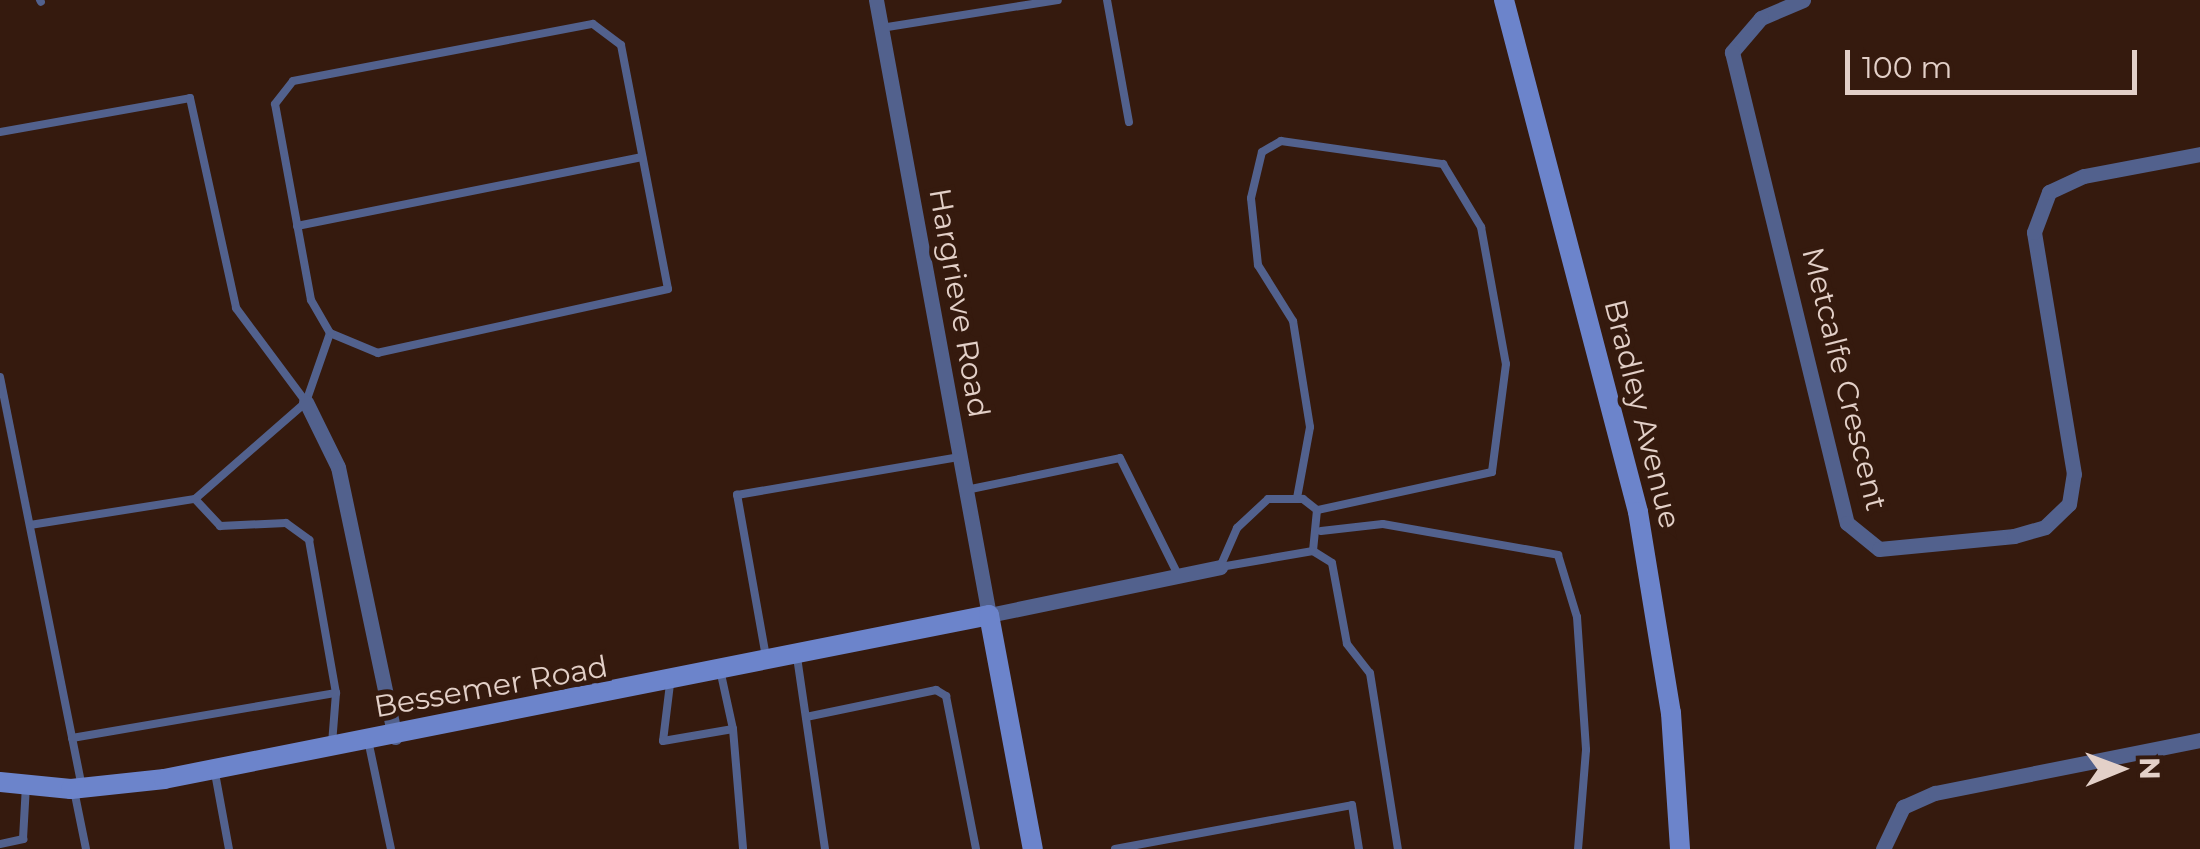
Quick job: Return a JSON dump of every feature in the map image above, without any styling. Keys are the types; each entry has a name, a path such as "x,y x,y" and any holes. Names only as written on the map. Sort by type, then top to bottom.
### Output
{"street":[{"name":"Hargrieve Road","path":"876,0 989,615"},
{"name":"Bradley Avenue","path":"1504,0 1638,512 1671,713 1680,849"},
{"name":"Metcalfe Crescent","path":"1802,0 1761,18 1732,52 1847,523 1879,549 2014,536 2045,527 2069,504 2074,474 2034,232 2050,192 2084,176 2200,154"},
{"path":"306,402 338,467 395,737"},
{"path":"1033,849 989,615 1180,579 1220,567"},
{"name":"Bessemer Road","path":"0,782 78,788 214,769 721,674 989,615"},
{"path":"1883,849 1903,807 1935,794 2200,740"}],"lane":[{"path":"882,28 1058,0"},
{"path":"1107,0 1129,122"},
{"path":"593,24 621,46 668,290 378,353 330,333 311,300 298,226 275,104 293,81 593,24"},
{"path":"0,132 190,98 236,308 306,402"},
{"path":"1220,567 1237,528 1268,499 1297,498 1318,510 1492,472 1506,364 1481,227 1442,164 1281,141 1262,152 1251,198 1258,266 1292,321 1310,427 1297,498"},
{"path":"298,226 642,156"},
{"path":"30,525 195,499 306,402 330,333"},
{"path":"0,377 72,738 86,849"},
{"path":"767,664 737,495 960,458"},
{"path":"966,490 1120,458 1180,579"},
{"path":"195,499 220,526 286,524 309,540 336,693 332,747"},
{"path":"1313,551 1321,531 1318,510"},
{"path":"1321,531 1383,524 1558,555 1577,617 1582,693 1578,849"},
{"path":"1220,567 1313,551 1332,563 1347,644 1370,673 1398,849"},
{"path":"797,657 825,849"},
{"path":"721,674 734,729 742,849"},
{"path":"670,684 664,741 734,729"},
{"path":"806,717 936,690 946,696 976,849"},
{"path":"72,738 336,693"},
{"path":"368,740 391,849"},
{"path":"214,769 229,849"},
{"path":"0,844 22,839 26,786"},
{"path":"1116,849 1352,804 1359,849"}]}
